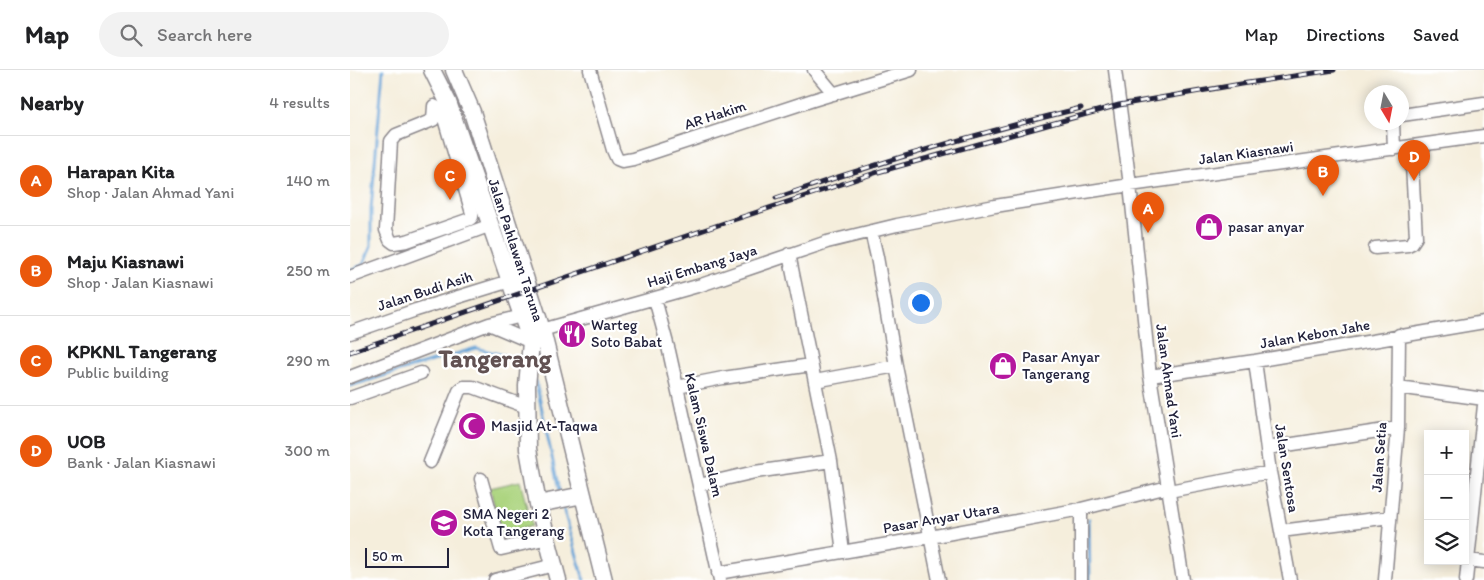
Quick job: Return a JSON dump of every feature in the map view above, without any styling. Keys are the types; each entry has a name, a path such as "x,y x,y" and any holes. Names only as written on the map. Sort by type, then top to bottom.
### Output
{"main road":[{"name":"Jalan Pahlawan Taruna","path":"432,70 442,104 491,225 522,316 534,340 527,386 528,449 542,503 556,573"},
{"name":"Jalan Pahlawan Taruna","path":"454,70 475,121 534,340 604,580"},
{"path":"542,503 579,496"}],"street":[{"name":"AR Hakim","path":"590,70 613,150 617,159 622,161 911,70"},
{"path":"814,70 834,94"},
{"name":"Jalan Ahmad Yani","path":"1115,70 1130,185 1150,376 1183,580"},
{"path":"1409,114 1484,103"},
{"path":"442,104 440,109 472,217 470,220 394,243 390,240 386,230 391,141 396,135 433,120 434,108 442,104"},
{"path":"1393,130 1394,149"},
{"name":"Jalan Kiasnawi","path":"871,231 995,206 1130,185 1484,136"},
{"path":"1375,248 1412,244 1416,237 1411,147"},
{"path":"350,277 491,225"},
{"path":"871,231 878,257 896,366 939,580"},
{"name":"Haji Embang Jaya","path":"534,340 789,254 871,231"},
{"path":"789,254 831,460 844,552"},
{"name":"Jalan Budi Asih","path":"350,334 416,310 510,281"},
{"name":"Kalam Siswa Dalam","path":"655,298 677,387 719,577"},
{"path":"350,378 489,324 522,316"},
{"name":"Jalan Kebon Jahe","path":"1150,376 1255,361 1484,322"},
{"path":"489,324 534,340"},
{"name":"Jalan Setia","path":"1385,580 1398,428 1399,336"},
{"name":"Jalan Sentosa","path":"1255,361 1270,472 1290,580"},
{"path":"677,387 811,365"},
{"path":"815,381 896,366"},
{"path":"350,398 421,373"},
{"path":"430,462 459,391 463,386 473,387 527,407"},
{"path":"1398,386 1484,399"},
{"path":"1469,550 1484,405"},
{"path":"1267,448 1398,428"},
{"path":"699,485 755,472 831,460"},
{"name":"Pasar Anyar Utara","path":"719,577 1081,509 1168,489 1270,472"},
{"path":"481,479 501,549 548,538"},
{"path":"1081,509 1081,580"},
{"path":"1281,530 1390,517"},
{"path":"1469,560 1484,562"},
{"path":"1466,580 1468,565"},
{"path":"495,580 556,573"}],"green space":[{"path":"520,481 532,526 501,534 490,488"}],"waterway":[{"path":"350,270 363,265 371,246 371,209 383,70"},
{"path":"350,386 476,348 519,359 523,364"},
{"path":"534,380 536,382 560,495"},
{"path":"562,504 584,580"},
{"path":"1089,519 1090,580"}],"railway":[{"path":"350,352 878,172 1119,105 1334,70"},
{"path":"776,198 927,149 1081,108"}],"place":[{"name":"UOB","path":"1414,181"},
{"name":"Maju Kiasnawi","path":"1323,196"},
{"name":"KPKNL Tangerang","path":"450,200"},
{"name":"pasar anyar","path":"1209,227"},
{"name":"Harapan Kita","path":"1148,233"},
{"name":"Warteg Soto Babat","path":"572,334"},
{"name":"Pasar Anyar Tangerang","path":"1003,366"},
{"name":"Masjid At-Taqwa","path":"472,426"},
{"name":"SMA Negeri 2 Kota Tangerang","path":"444,523"}],"district":[{"name":"Tangerang","path":"495,358"}]}
